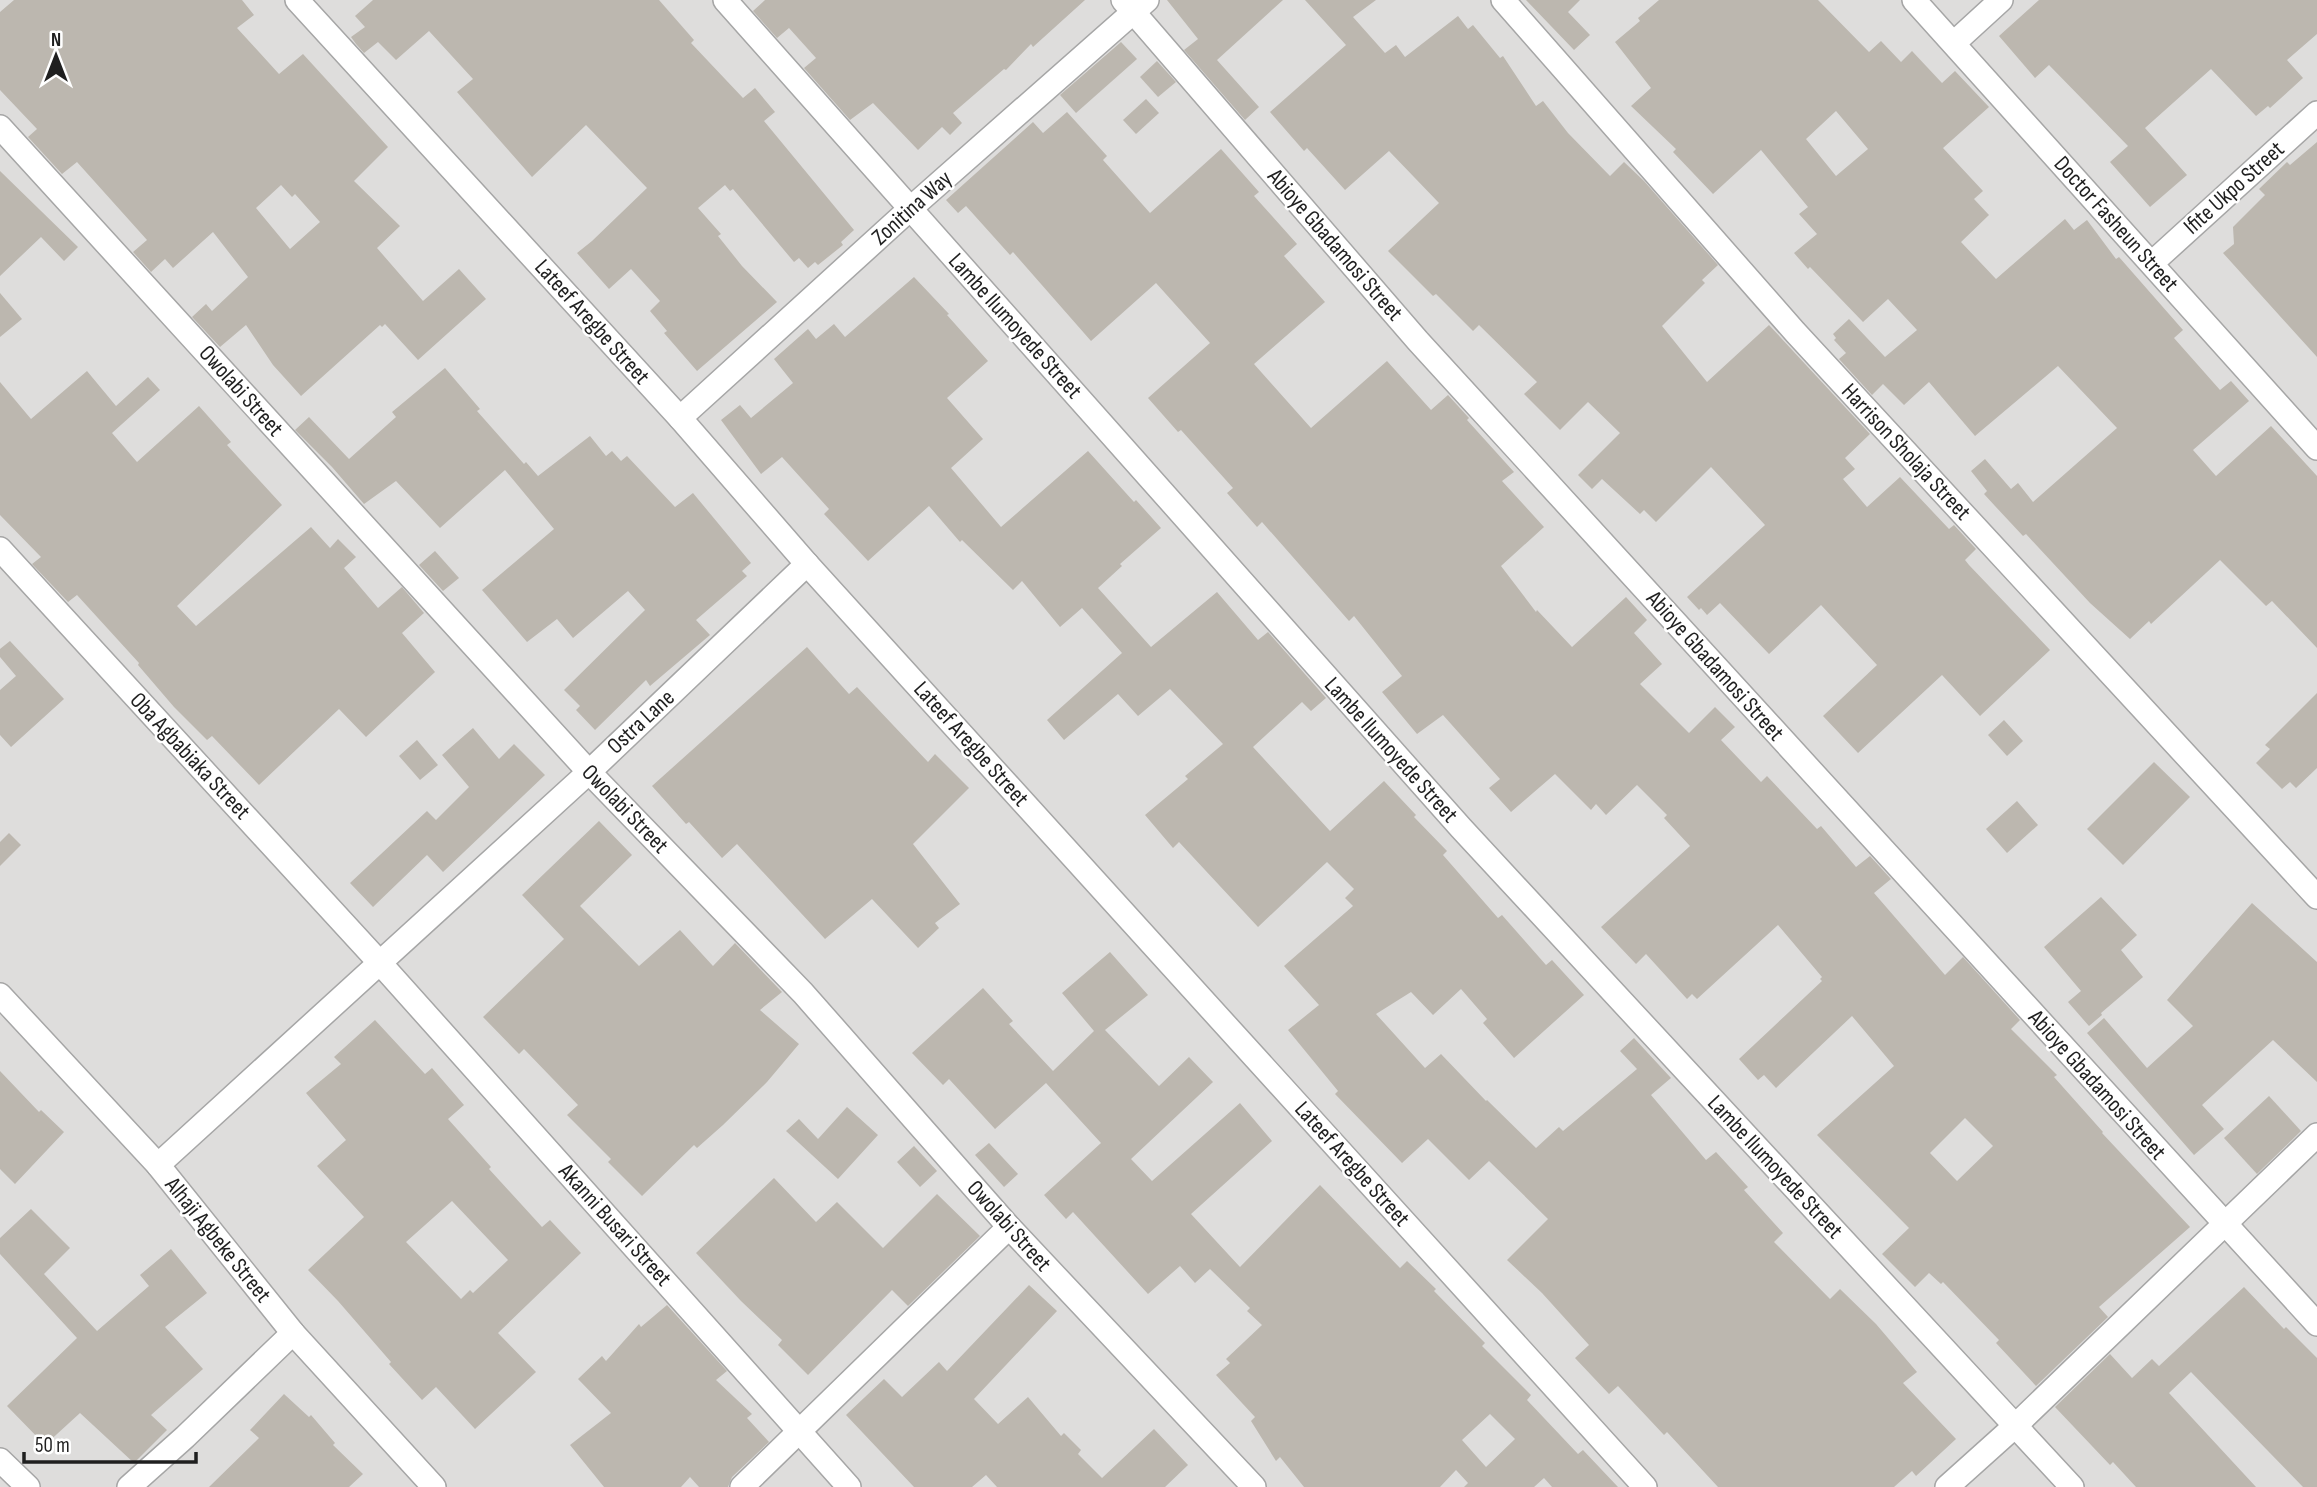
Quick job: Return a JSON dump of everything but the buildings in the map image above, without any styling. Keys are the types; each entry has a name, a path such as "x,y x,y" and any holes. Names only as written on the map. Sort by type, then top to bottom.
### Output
{"street":[{"name":"Lateef Aregbe Street","path":"297,0 680,418 807,564 1645,1487"},
{"name":"Lambe Ilumoyede Street","path":"725,0 1461,828 2072,1487"},
{"name":"Harrison Sholaja Street","path":"1503,0 1795,332 2317,897"},
{"name":"Doctor Fasheun Street","path":"1914,0 2317,449"},
{"path":"1954,43 2001,0"},
{"name":"Zonitina Way","path":"680,418 1134,4"},
{"name":"Abioye Gbadamosi Street","path":"1134,4 1427,351 2317,1324"},
{"name":"Ifite Ukpo Street","path":"2152,263 2317,113"},
{"name":"Owolabi Street","path":"0,127 589,772 803,993 1009,1227 1254,1487"},
{"name":"Oba Agbabiaka Street","path":"0,549 380,962"},
{"name":"Ostra Lane","path":"158,1165 589,772 807,564"},
{"name":"Akanni Busari Street","path":"380,962 849,1487"},
{"name":"Alhaji Agbeke Street","path":"0,995 158,1165 293,1333 434,1487"},
{"path":"1947,1487 2015,1426 2317,1135"},
{"path":"742,1487 1009,1227"},
{"path":"129,1487 293,1333"},
{"path":"0,1460 28,1487"}],"shaded area":[{"path":"0,0 2317,0 2317,1487 0,1487"}]}
